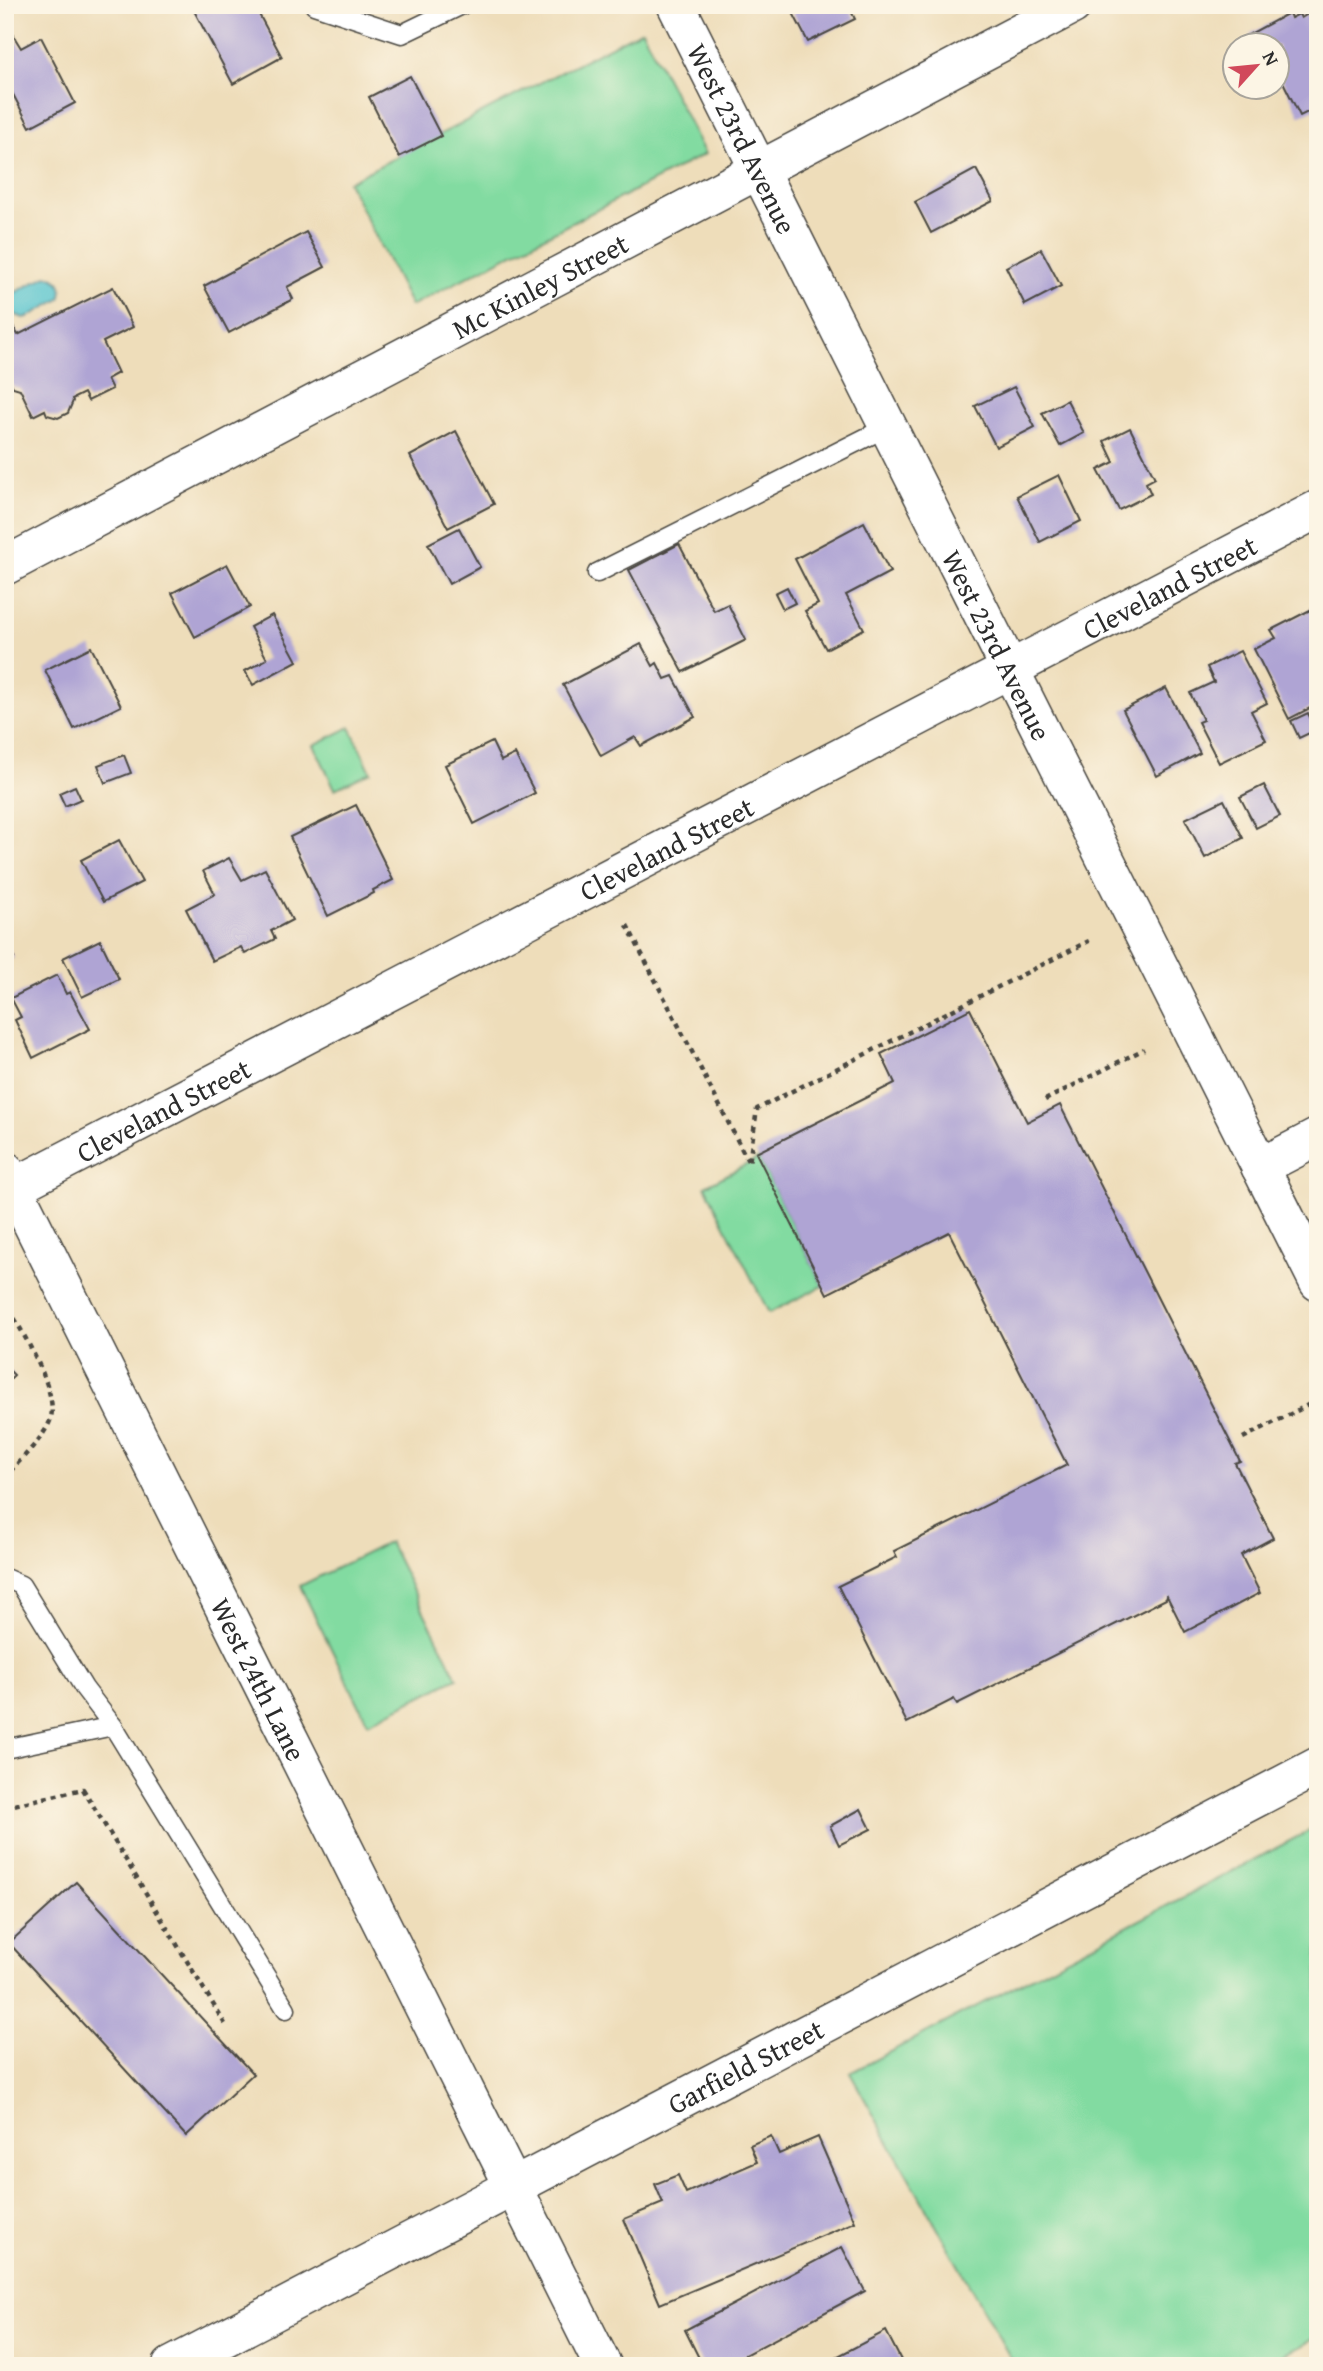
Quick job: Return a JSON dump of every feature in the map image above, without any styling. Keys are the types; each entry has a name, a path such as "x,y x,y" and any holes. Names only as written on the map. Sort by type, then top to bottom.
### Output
{"street":[{"name":"West 23rd Avenue","path":"676,5 1318,1282"},
{"name":"Mc Kinley Street","path":"5,566 1073,5"},
{"name":"Cleveland Street","path":"10,1179 1011,670 1318,509"},
{"path":"1260,1167 1318,1137"},
{"name":"West 24th Lane","path":"10,1179 603,2366"},
{"name":"Garfield Street","path":"171,2366 1318,1766"}],"lane":[{"path":"314,5 402,34 462,5"},
{"path":"597,573 889,426"},
{"path":"5,1578 21,1586 84,1688 113,1726 286,2009"},
{"path":"5,1749 113,1726"}],"path":[{"path":"627,925 749,1163 757,1109 1089,941"},
{"path":"1045,1100 1144,1049"},
{"path":"5,1301 45,1378 51,1407 50,1420 43,1432 5,1477"},
{"path":"1243,1437 1318,1400"},
{"path":"5,1807 83,1789 225,2024"}],"green space":[{"path":"642,30 705,154 411,306 348,182"},
{"path":"350,727 371,772 335,789 314,745"},
{"path":"759,1158 823,1286 769,1313 705,1186"},
{"path":"389,1542 457,1678 368,1723 300,1586"},
{"path":"1318,1826 1318,2337 1263,2366 1015,2366 850,2073"}],"water":[{"path":"46,276 60,283 60,299 28,317 14,314 10,301 14,293"}],"building":[{"path":"191,5 254,5 282,57 233,84"},
{"path":"785,5 848,5 855,19 808,42 790,7 787,9"},
{"path":"1313,11 1318,21 1318,107 1300,116 1292,100 1292,32 1254,32 1289,13 1291,18 1299,14 1301,18"},
{"path":"13,35 21,48 41,37 75,103 30,127 5,79 5,39"},
{"path":"410,76 441,136 399,157 369,97"},
{"path":"976,169 993,201 931,233 915,202"},
{"path":"306,232 325,267 287,287 293,299 229,333 204,286"},
{"path":"1041,249 1061,286 1025,305 1006,267"},
{"path":"113,287 133,327 103,342 118,373 107,379 112,389 88,401 84,393 72,399 68,413 58,418 47,415 45,410 33,416 20,389 13,387 7,376 10,368 5,361 5,311 18,335"},
{"path":"1014,387 1035,427 996,447 975,406"},
{"path":"1067,400 1084,433 1060,446 1042,413"},
{"path":"1130,428 1155,478 1146,483 1151,494 1119,510 1098,470 1114,462 1104,441"},
{"path":"456,431 494,504 448,528 410,456"},
{"path":"1059,475 1081,521 1040,542 1017,496"},
{"path":"864,522 890,572 846,595 864,629 826,649 805,611 818,604 795,559"},
{"path":"459,528 480,567 449,584 428,544"},
{"path":"679,544 714,611 728,604 746,640 683,672 629,570"},
{"path":"227,564 250,607 195,637 172,593"},
{"path":"787,587 795,603 783,609 775,593"},
{"path":"1318,606 1318,704 1289,719 1254,649 1276,638 1271,630"},
{"path":"272,615 297,661 253,685 245,671 267,659 250,627"},
{"path":"641,644 653,666 657,663 665,679 673,676 695,717 641,746 635,737 601,756 563,685"},
{"path":"91,647 121,706 74,729 45,670"},
{"path":"1240,651 1267,703 1251,711 1266,740 1219,763 1198,722 1203,720 1190,693 1214,682 1207,667"},
{"path":"1166,688 1200,753 1157,776 1123,710"},
{"path":"1308,713 1316,730 1299,738 1291,721"},
{"path":"492,742 501,761 515,754 535,793 474,824 445,765"},
{"path":"124,755 131,773 105,783 98,765"},
{"path":"1264,785 1280,816 1256,828 1240,797"},
{"path":"75,786 81,799 65,806 59,793"},
{"path":"1224,800 1243,838 1205,858 1185,819"},
{"path":"356,805 393,880 373,890 374,893 328,916 290,837"},
{"path":"119,840 142,882 103,902 81,860"},
{"path":"229,858 242,880 265,869 292,920 271,931 275,939 245,954 241,947 212,961 186,909 215,894 203,871"},
{"path":"100,940 119,979 82,997 63,958"},
{"path":"5,941 14,958 5,962"},
{"path":"57,975 66,994 70,992 90,1029 33,1058 15,1020 21,1017 11,998"},
{"path":"970,1009 1027,1122 1060,1105 1240,1461 1235,1463 1273,1538 1241,1555 1260,1593 1185,1632 1167,1596 1166,1599 957,1704 954,1699 907,1723 838,1586 897,1557 894,1551 1067,1465 949,1232 827,1294 756,1153 895,1083 881,1054"},
{"path":"5,1366 14,1375 5,1384"},
{"path":"861,1809 871,1829 839,1845 830,1826"},
{"path":"76,1882 253,2074 186,2136 9,1943"},
{"path":"771,2136 779,2154 818,2137 855,2222 660,2304 624,2219 663,2203 655,2184 678,2175 686,2193 757,2162 750,2145"},
{"path":"842,2247 865,2291 724,2366 703,2366 685,2330"},
{"path":"886,2331 904,2366 819,2366"}]}
